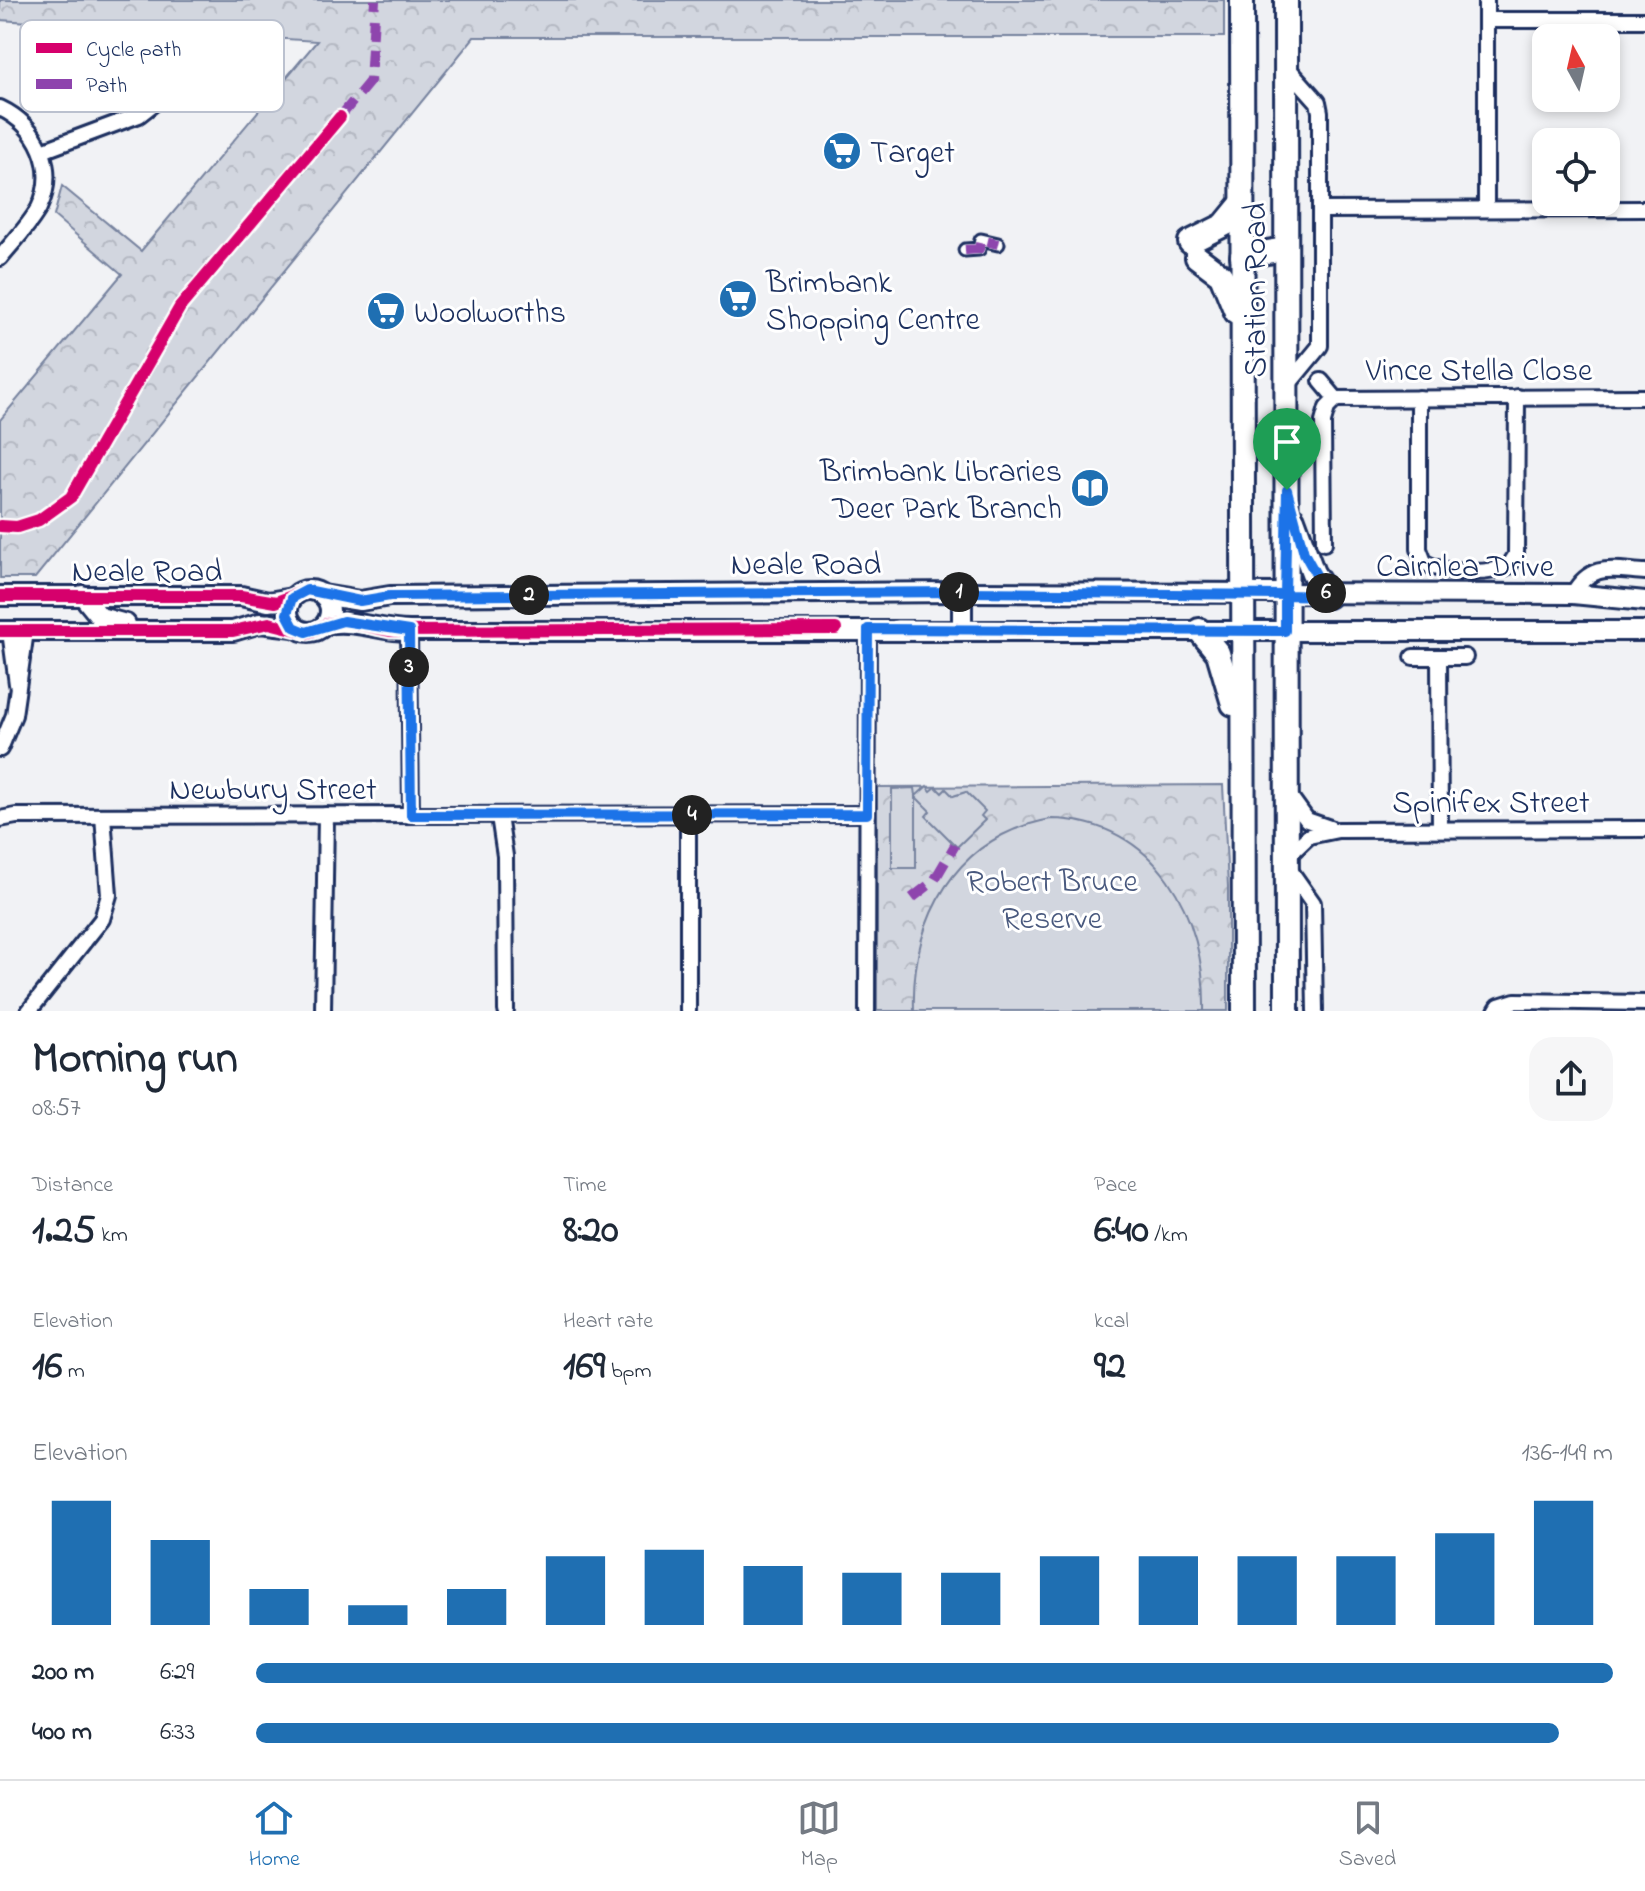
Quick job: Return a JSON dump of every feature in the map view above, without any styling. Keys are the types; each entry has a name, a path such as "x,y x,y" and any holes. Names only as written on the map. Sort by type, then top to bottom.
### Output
{"main road":[{"name":"Station Road","path":"1242,0 1244,1011"},
{"name":"Station Road","path":"1286,0 1287,1011"},
{"path":"1241,329 1221,275 1193,249 1224,225 1242,203"},
{"path":"1242,249 1286,249"},
{"path":"1287,490 1304,553 1328,596"},
{"path":"1199,630 1223,663 1243,748"}],"street":[{"path":"1486,0 1486,209"},
{"path":"1486,20 1645,20"},
{"path":"1286,66 1318,102 1321,210 1320,346 1287,386"},
{"path":"0,108 25,124 42,151 47,174 44,195 28,224 0,258"},
{"path":"42,151 143,112"},
{"path":"1321,210 1645,209"},
{"path":"965,250 979,249 981,240 998,244"},
{"name":"Vince Stella Close","path":"1321,381 1336,399 1645,397"},
{"path":"1419,398 1419,549 1424,562 1442,569 1495,570 1509,566 1516,555 1517,397"},
{"path":"1324,543 1323,422 1327,408 1336,399"},
{"path":"1573,594 1582,578 1593,572 1645,572"},
{"path":"307,590 323,595 330,608 326,624 312,632 294,627 287,614 292,598 307,590"},
{"path":"962,592 962,629"},
{"name":"Neale Road","path":"323,595 360,601 405,596 962,592 1285,595"},
{"path":"672,630 673,594"},
{"name":"Cairnlea Drive","path":"1285,595 1573,594 1645,601"},
{"path":"82,595 90,609 110,622 196,632"},
{"path":"0,749 14,715 18,688 12,596"},
{"name":"Neale Road","path":"12,596 241,596 276,602 292,598"},
{"name":"Neale Road","path":"326,624 355,621 390,631 1243,631"},
{"name":"Neale Road","path":"12,631 233,631 260,623 294,627"},
{"path":"867,1011 868,629"},
{"path":"409,631 411,815"},
{"name":"Cairnlea Drive","path":"1243,631 1645,631"},
{"path":"1413,657 1465,657"},
{"path":"1439,657 1440,829"},
{"name":"Spinifex Street","path":"1287,792 1307,820 1338,830"},
{"name":"Newbury Street","path":"0,812 16,816"},
{"name":"Newbury Street","path":"0,819 16,816 867,814"},
{"path":"322,815 323,1011"},
{"path":"688,815 688,1011"},
{"path":"29,1011 102,919 109,895 108,816"},
{"path":"505,816 506,1011"},
{"name":"Spinifex Street","path":"1287,862 1309,836 1338,830 1645,829"},
{"path":"1287,862 1313,903 1315,1011"},
{"path":"1496,1011 1499,1006 1515,1001 1645,1003"}],"green space":[{"path":"0,0 1224,0 1224,37 474,37 35,578 0,578 0,420 122,274 54,216 62,186 141,251 257,112 284,112 284,80 317,41 284,39 284,20 0,20"},
{"name":"Robert Bruce Reserve","path":"1223,785 1228,887 1228,1011 877,1011 877,787"},
{"path":"927,786 931,791 936,787 942,793 946,789 953,796 966,792 985,811 981,816 985,820 957,847 926,816 930,811 916,797 916,868 892,868 892,789 915,788 916,796"},
{"path":"1051,819 1088,824 1119,836 1146,855 1168,880 1184,909 1196,941 1204,1011 914,1011 915,977 921,945 931,914 945,887 965,863 989,843 1017,828"}],"marked path":[{"path":"340,117 370,81 375,0"},
{"path":"965,250 979,249 981,240 998,244"},
{"path":"912,898 934,881 955,845"}],"cycle path":[{"path":"0,526 17,527 39,520 71,497 180,307 340,117"},
{"path":"0,596 241,596 276,602 307,590 360,601 390,596 547,595"},
{"path":"0,631 233,631 269,623 309,633 326,624 343,621 390,631 836,629"},
{"path":"897,629 1152,630"}],"place":[{"name":"Target","path":"842,151"},
{"name":"Brimbank Shopping Centre","path":"738,299"},
{"name":"Woolworths","path":"386,311"},
{"name":"Brimbank Libraries Deer Park Branch","path":"1090,488"}],"route":[{"path":"1287,490 1285,595 962,592 390,596 360,601 307,590 300,591 292,598 287,614 294,627 306,632 316,632 326,624 343,621 355,621 390,631 409,631 411,815 867,814 868,629 1285,631 1285,595 1328,596 1304,553 1287,490"}]}
